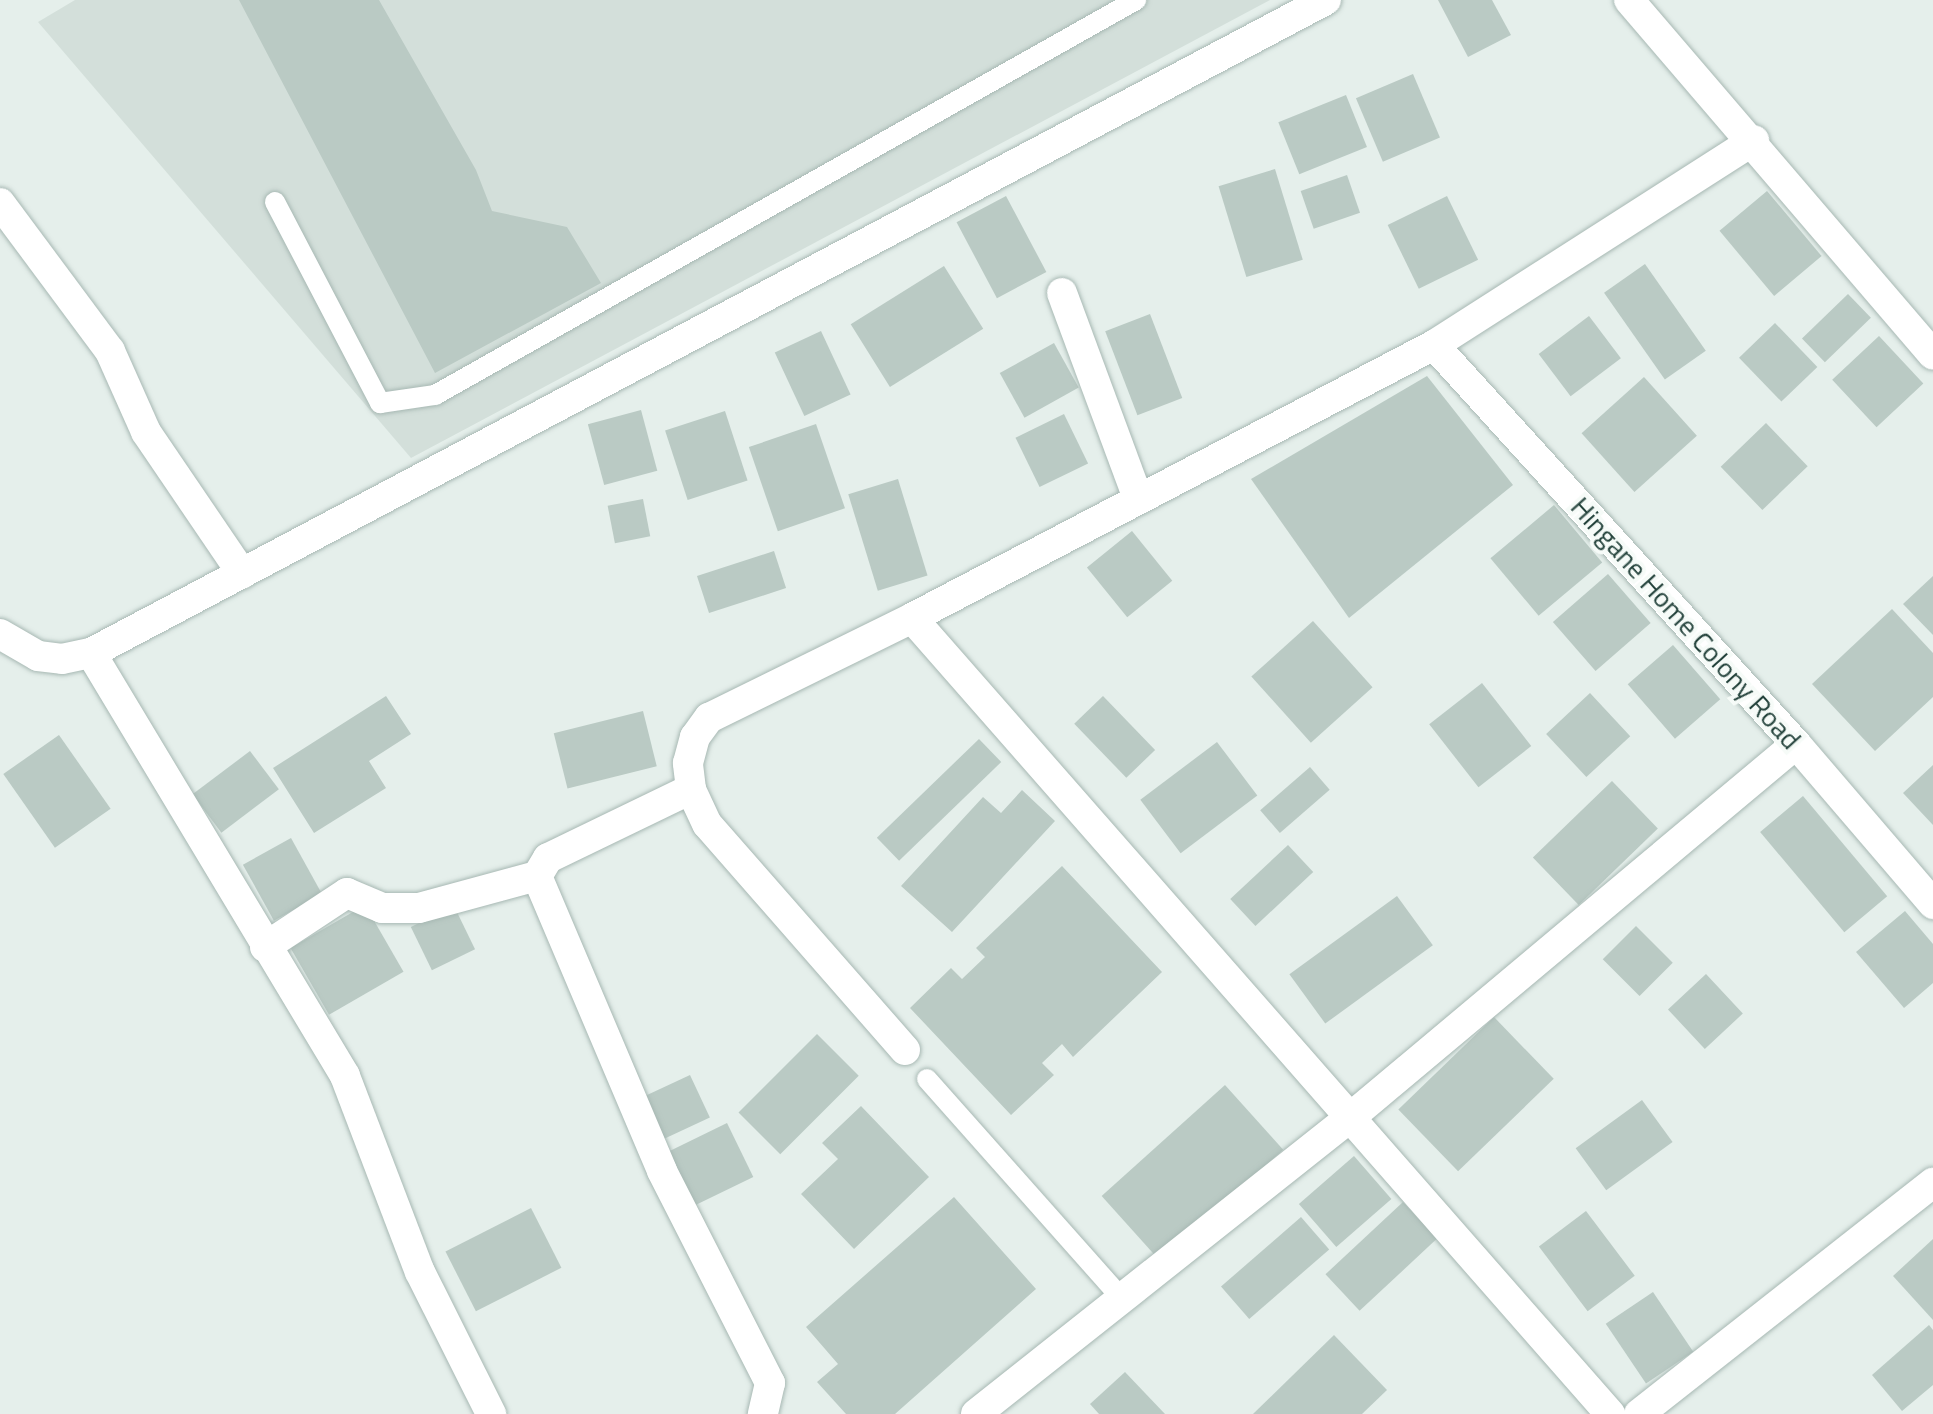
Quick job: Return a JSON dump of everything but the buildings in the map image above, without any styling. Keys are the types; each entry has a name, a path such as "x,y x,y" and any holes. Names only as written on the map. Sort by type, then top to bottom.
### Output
{"street":[{"path":"0,634 38,656 62,660 91,654 1326,0"},
{"path":"1629,0 1754,140 1933,355"},
{"path":"905,1050 707,824 691,789 688,763 695,737 709,718 912,618 1434,344 1754,140"},
{"path":"0,203 110,351 146,432 242,573"},
{"path":"1062,293 1138,499"},
{"name":"Hingane Home Colony Road","path":"1434,344 1796,744 1933,904"},
{"path":"912,618 1610,1414"},
{"path":"91,654 345,1076 420,1272 491,1414"},
{"path":"976,1414 1352,1116 1796,744"},
{"path":"265,947 347,893 382,908 419,908 537,876 548,858 691,789"},
{"path":"537,876 662,1172 770,1383 763,1414"},
{"path":"1639,1414 1933,1183"}],"lane":[{"path":"275,202 380,403 435,395 1136,0"},
{"path":"927,1079 1122,1299"}],"shaded area":[{"path":"75,0 1270,0 411,458 38,22"}]}
